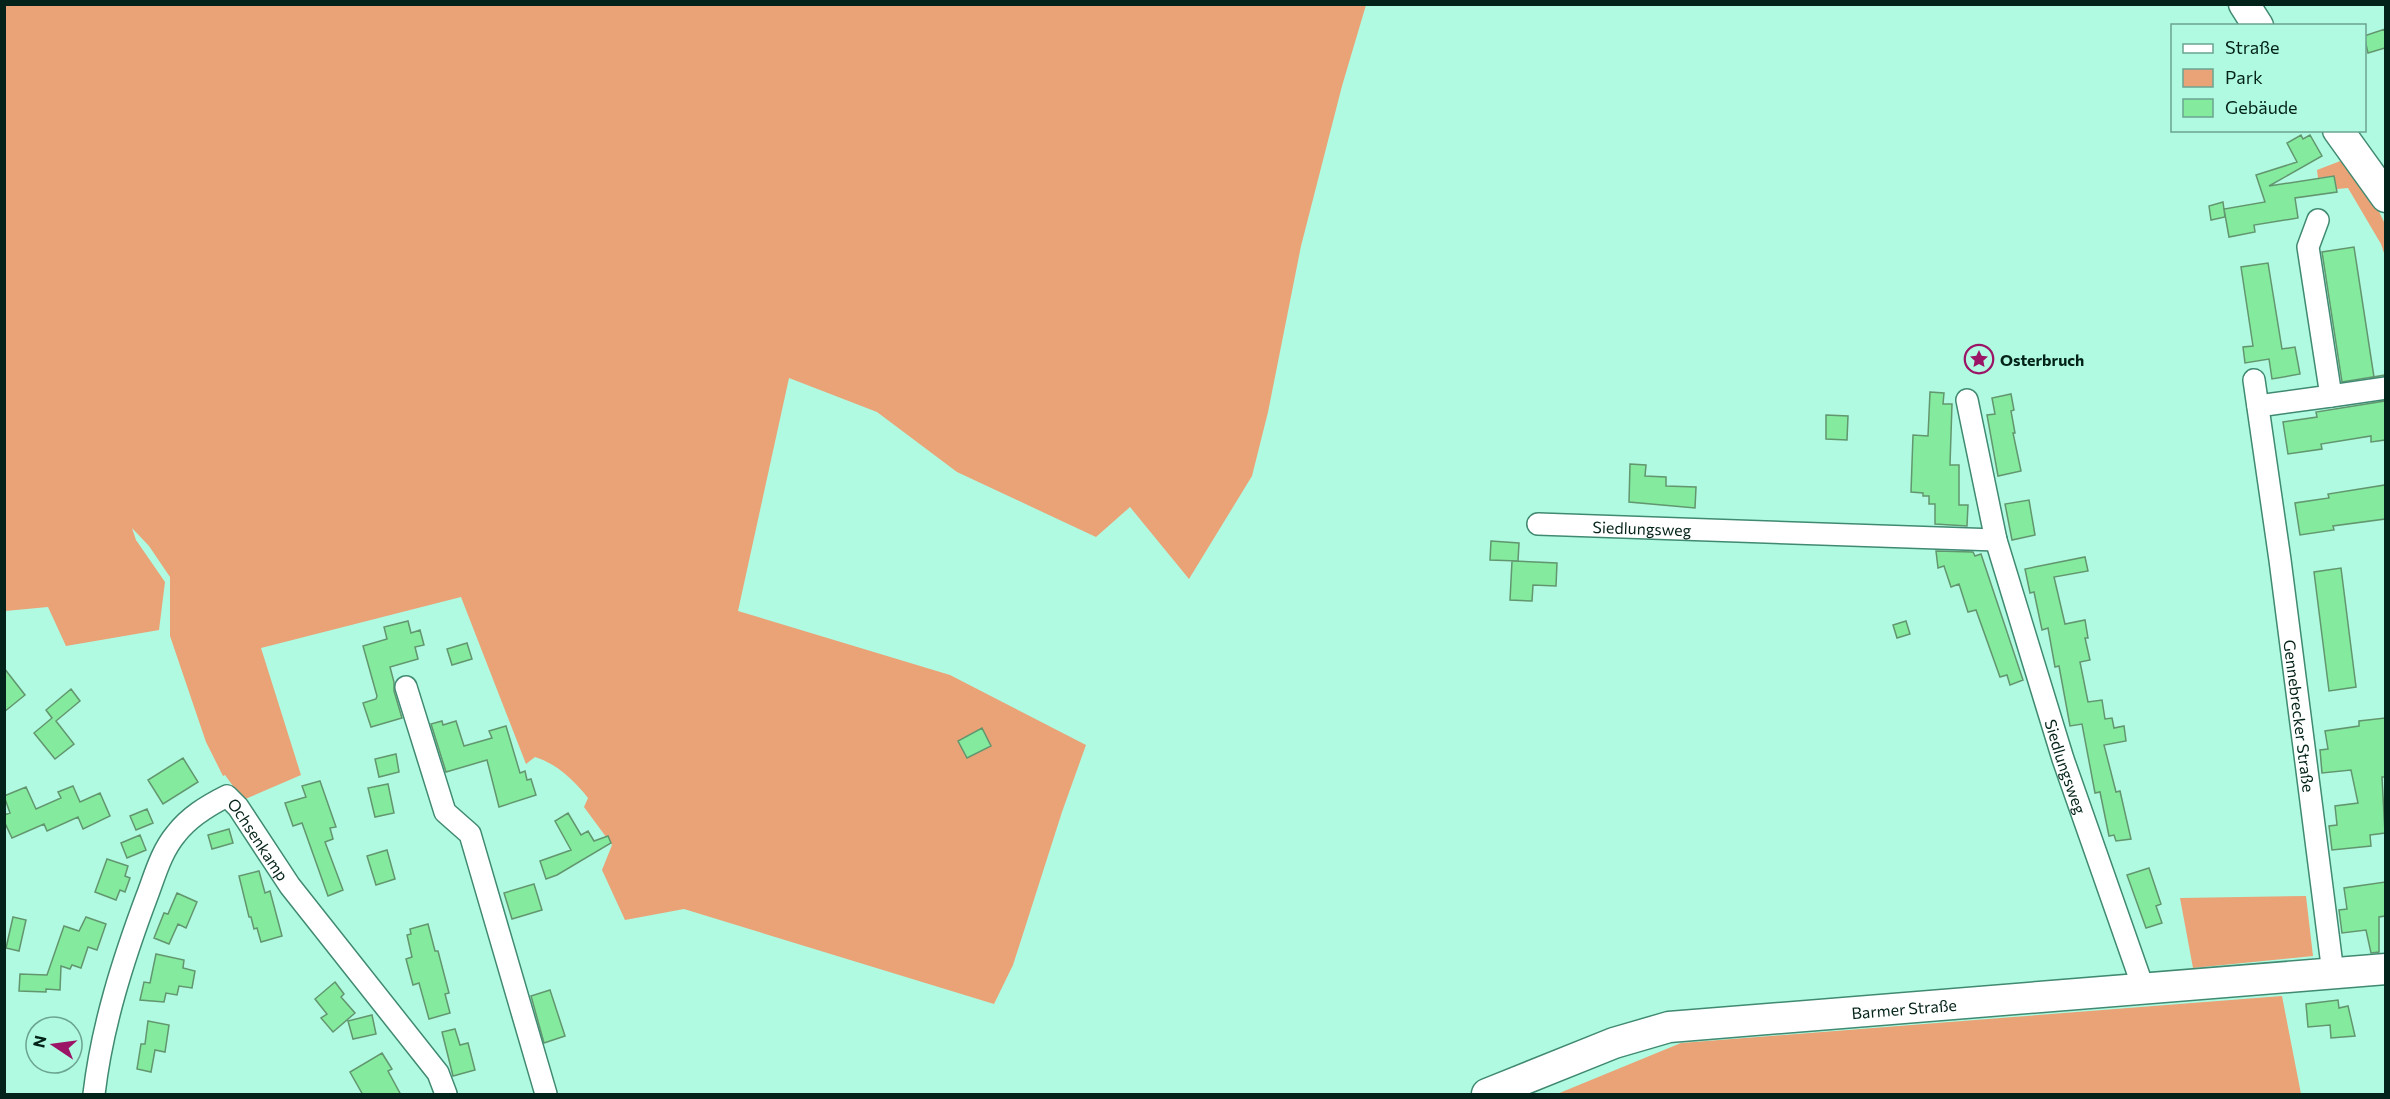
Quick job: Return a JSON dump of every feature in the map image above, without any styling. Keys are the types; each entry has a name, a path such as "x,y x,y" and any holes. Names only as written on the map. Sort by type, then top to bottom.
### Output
{"main road":[{"path":"2244,4 2257,24"},
{"path":"2339,132 2385,197"},
{"path":"2333,973 2385,969"},
{"name":"Barmer Straße","path":"1487,1095 1614,1043 1669,1027 2333,973"}],"street":[{"path":"2318,220 2308,248 2331,396"},
{"name":"Gennebrecker Straße","path":"2254,380 2280,560 2333,973"},
{"path":"2258,406 2385,388"},
{"name":"Siedlungsweg","path":"1967,400 1996,540 2063,759 2144,990"},
{"name":"Siedlungsweg","path":"1538,524 1996,540"},
{"path":"406,687 445,812 470,834 546,1095"},
{"name":"Ochsenkamp","path":"94,1095 116,989 136,925 165,849 187,822 199,812 227,796 238,807 290,886 438,1073 446,1095"}],"green space":[{"path":"5,5 1366,5 1342,86 1301,246 1268,412 1252,476 1189,579 1130,507 1096,537 957,472 877,412 789,378 738,611 950,675 1086,745 1013,965 994,1004 684,909 625,920 602,870 612,845 584,807 588,798 571,779 558,768 535,757 526,764 461,597 261,648 301,775 243,800 225,775 223,776 206,742 170,636 170,577 149,546 132,528 136,540 165,582 159,630 66,646 48,607 5,611"},
{"path":"2343,160 2370,193 2385,224 2385,256 2381,244 2348,188 2337,189 2334,176 2318,178 2317,170"},
{"path":"2306,896 2313,956 2193,968 2180,898"},
{"path":"2282,996 2301,1094 1557,1094 1681,1043"}],"building":[{"path":"2385,29 2385,48 2368,53 2366,35"},
{"path":"2301,135 2303,139 2310,135 2322,156 2269,186 2334,176 2337,192 2295,198 2298,218 2254,225 2255,232 2229,237 2224,209 2265,202 2256,175 2297,162 2287,143"},
{"path":"2223,202 2225,217 2211,220 2209,206"},
{"path":"2354,247 2374,377 2342,382 2322,252"},
{"path":"2268,263 2282,349 2295,347 2300,374 2272,379 2269,359 2245,363 2243,347 2253,346 2241,267"},
{"path":"1930,392 1944,393 1943,404 1952,404 1950,465 1959,465 1959,505 1968,505 1967,526 1935,524 1935,504 1929,504 1929,496 1911,492 1913,435 1928,436"},
{"path":"2011,394 2014,410 2011,411 2015,433 2013,433 2021,471 1998,476 1987,415 1995,414 1992,398"},
{"path":"2385,401 2385,440 2371,442 2371,436 2321,444 2322,449 2288,454 2283,422 2317,417 2316,412"},
{"path":"1826,415 1848,416 1847,440 1826,439"},
{"path":"1630,464 1646,465 1645,476 1666,477 1666,486 1696,487 1695,508 1629,502"},
{"path":"2385,485 2385,519 2333,526 2334,530 2300,535 2295,503 2329,498 2328,494"},
{"path":"2029,500 2035,535 2012,540 2005,504"},
{"path":"1491,541 1519,543 1518,561 1490,560"},
{"path":"1936,551 1973,552 1975,556 1981,554 2023,680 2010,685 2007,675 2000,677 1976,610 1968,612 1959,584 1951,587 1944,566 1938,568"},
{"path":"2085,557 2088,571 2054,577 2065,624 2085,620 2088,638 2085,638 2090,660 2080,662 2088,702 2102,700 2105,719 2112,718 2114,728 2124,726 2126,741 2104,745 2116,792 2120,791 2131,839 2116,841 2114,835 2109,836 2100,792 2095,793 2082,724 2070,726 2059,666 2055,667 2048,628 2042,630 2034,592 2030,593 2025,569"},
{"path":"1512,561 1557,563 1556,586 1533,585 1532,601 1510,600"},
{"path":"2341,568 2356,687 2329,691 2314,572"},
{"path":"408,621 411,633 420,630 424,645 415,647 418,659 390,667 402,718 371,727 363,703 376,699 377,696 363,646 387,639 384,627"},
{"path":"1906,621 1910,634 1897,638 1893,625"},
{"path":"467,643 472,659 452,665 447,649"},
{"path":"4,668 25,695 4,712"},
{"path":"71,689 80,701 56,721 74,744 55,759 34,733 52,718 46,710"},
{"path":"2385,718 2385,777 2382,777 2385,833 2370,835 2371,846 2332,850 2329,826 2337,825 2335,806 2358,803 2351,770 2322,773 2320,750 2328,749 2325,731 2359,726 2359,721"},
{"path":"442,721 443,725 456,721 464,746 492,738 489,731 506,726 520,773 525,771 527,780 531,779 536,795 499,807 487,760 446,772 431,724"},
{"path":"982,728 991,746 967,758 958,741"},
{"path":"396,754 399,772 379,777 375,759"},
{"path":"183,758 198,782 163,804 148,780"},
{"path":"320,781 336,827 330,828 333,839 325,842 343,890 328,896 302,823 293,826 285,803 306,797 302,786"},
{"path":"388,784 394,813 375,817 368,788"},
{"path":"73,786 80,802 100,793 110,816 83,829 78,817 47,831 44,824 12,838 4,821 4,815 10,813 4,796 26,787 36,809 61,798 58,792"},
{"path":"147,809 153,823 136,830 130,816"},
{"path":"568,813 581,835 588,831 594,841 608,836 611,843 557,875 546,879 540,861 571,850 555,821"},
{"path":"229,829 233,843 212,849 208,835"},
{"path":"140,835 146,850 127,858 121,843"},
{"path":"387,850 395,879 376,885 367,856"},
{"path":"107,859 128,866 125,876 130,878 125,892 120,890 116,900 95,892"},
{"path":"2149,868 2161,904 2156,906 2162,923 2146,928 2127,875"},
{"path":"259,871 265,893 270,891 282,936 261,942 257,928 254,929 251,917 249,917 239,876"},
{"path":"2385,882 2385,916 2379,917 2379,952 2371,953 2366,930 2342,933 2339,910 2347,909 2344,888"},
{"path":"534,884 542,910 512,919 504,893"},
{"path":"177,893 197,902 186,928 178,924 169,944 154,938 164,913 168,914"},
{"path":"13,917 26,920 19,951 6,948"},
{"path":"86,917 106,924 97,950 88,947 81,968 72,965 70,969 61,966 60,990 19,991 20,974 47,975 64,926 79,931"},
{"path":"428,924 449,993 445,994 450,1013 429,1019 419,983 413,985 406,959 412,957 407,935 411,934 410,929"},
{"path":"156,954 184,960 183,968 195,971 192,988 179,986 177,995 166,993 164,1002 140,1000 144,982 150,983"},
{"path":"335,982 344,994 341,997 355,1013 333,1032 321,1018 327,1014 315,999"},
{"path":"550,990 565,1036 544,1043 531,996"},
{"path":"2338,1000 2339,1008 2348,1006 2355,1036 2331,1038 2330,1025 2308,1027 2306,1004"},
{"path":"372,1015 376,1034 353,1039 348,1021"},
{"path":"148,1021 169,1025 165,1052 155,1050 151,1072 137,1069 141,1044 145,1044"},
{"path":"455,1029 460,1045 468,1043 475,1070 453,1076 442,1032"},
{"path":"382,1053 392,1069 388,1071 401,1095 363,1095 350,1072"}],"place":[{"name":"Osterbruch","path":"1979,359"}]}
